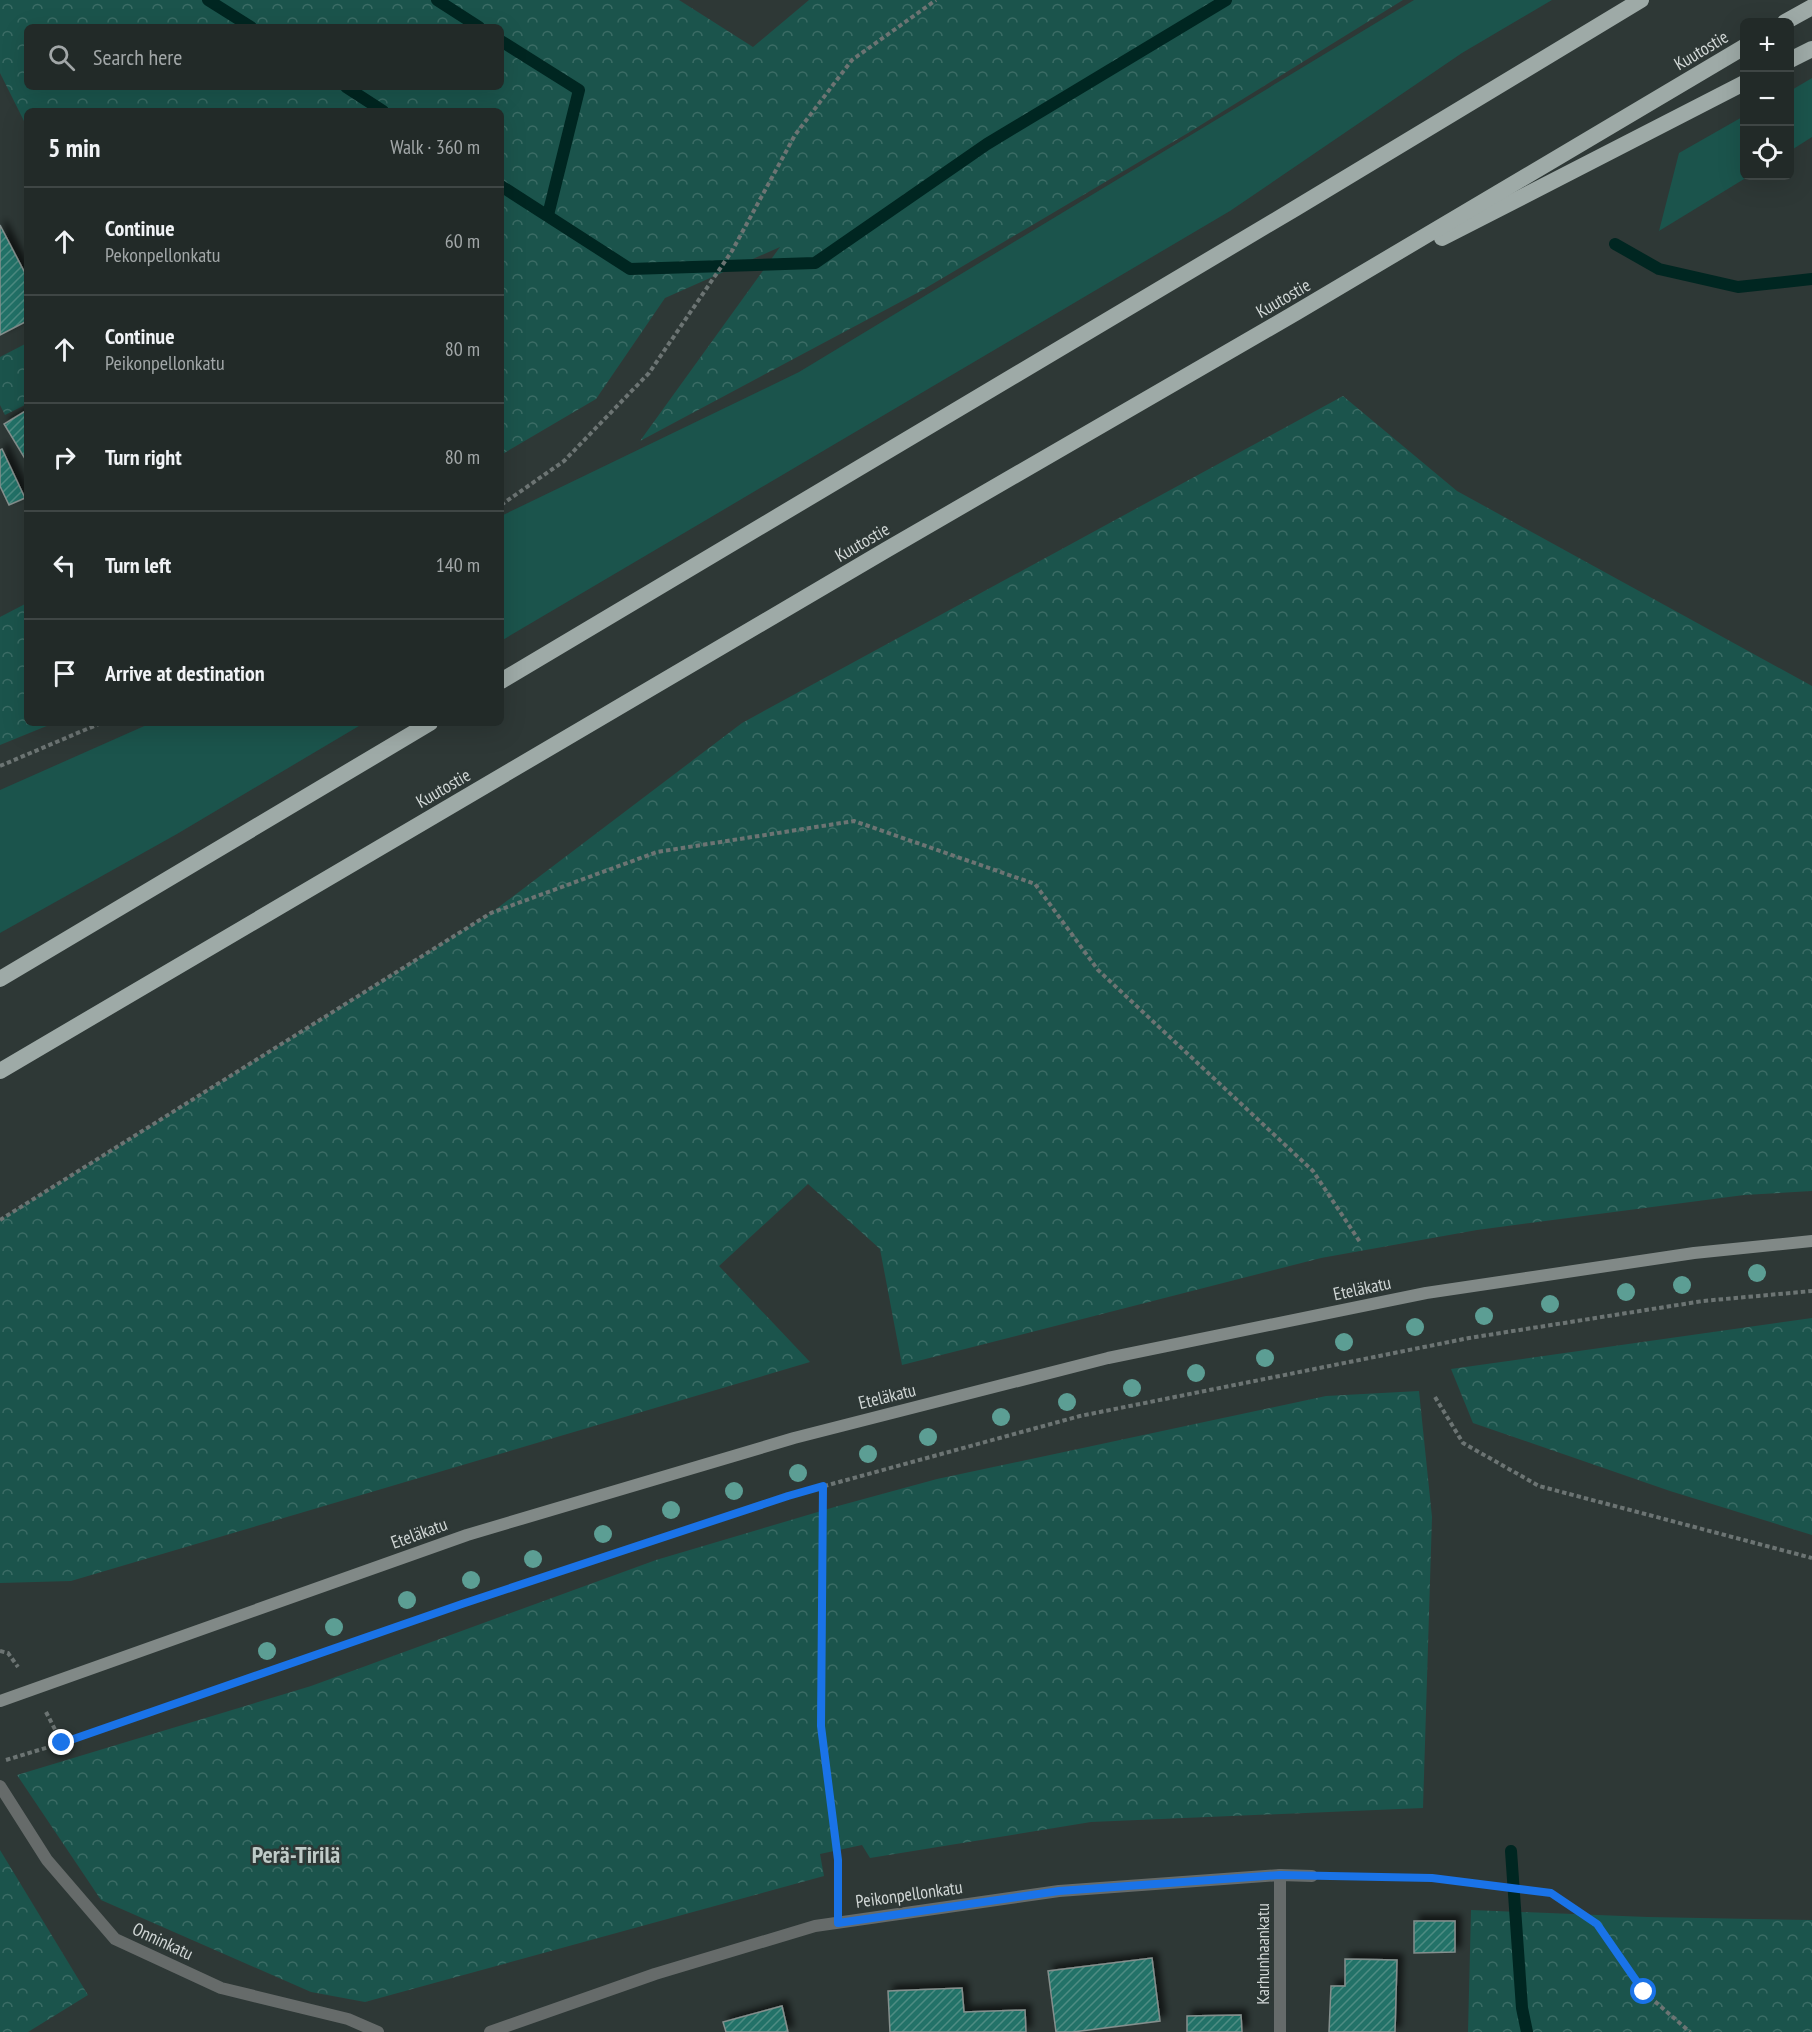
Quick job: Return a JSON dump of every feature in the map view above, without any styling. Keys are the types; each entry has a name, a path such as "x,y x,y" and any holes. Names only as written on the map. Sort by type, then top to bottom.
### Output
{"highway":[{"path":"504,679 1641,0"},
{"path":"1792,18 1812,7"},
{"name":"Kuutostie","path":"0,1071 886,550 1297,312 1740,49"},
{"path":"1794,58 1812,49"},
{"path":"1297,312 1740,85"},
{"path":"0,979 425,726"}],"main road":[{"name":"Eteläkatu","path":"0,1701 467,1535 794,1438 1085,1364 1426,1293 1695,1253 1812,1241"}],"street":[{"name":"Onninkatu","path":"0,1786 47,1860 116,1939 221,1988 348,2019 378,2032"},
{"name":"Peikonpellonkatu","path":"490,2032 655,1974 815,1926 1059,1891 1280,1875 1312,1876"},
{"name":"Karhunhaankatu","path":"1280,1875 1280,2032"}],"path":[{"path":"504,504 564,461 649,373 732,251 795,135 852,60 936,0"},
{"path":"0,766 94,726"},
{"path":"0,1220 491,913 657,852 854,822 1035,884 1098,969 1313,1171 1360,1242"},
{"path":"0,1762 62,1743 462,1604 777,1500 1080,1416 1446,1342 1703,1301 1812,1291"},
{"path":"1435,1397 1463,1443 1539,1486 1812,1558"},
{"path":"823,1486 821,1726 838,1860 838,1923"},
{"path":"1312,1876 1432,1878 1551,1893 1597,1924 1644,1992 1690,2032"}],"green space":[{"path":"0,0 679,0 753,47 809,0 1403,0 1188,133 919,292 640,441 780,247 665,298 596,399 504,453 504,108 24,108 24,121 0,73"},
{"path":"1414,0 1552,0 1462,53 1230,211 504,639 504,515 799,372"},
{"path":"1812,78 1812,137 1794,148 1794,126 1794,89"},
{"path":"1740,118 1740,180 1742,180 1659,231 1679,153"},
{"path":"24,345 24,406 5,415 0,405 0,357"},
{"path":"1343,396 1457,491 1812,686 1812,1191 1744,1195 1477,1230 1321,1258 902,1365 880,1249 808,1184 719,1266 810,1362 71,1581 0,1583 0,1220 491,913 742,723"},
{"path":"24,605 24,726 47,726 0,745 0,617"},
{"path":"144,726 359,726 177,834 0,933 0,790"},
{"path":"1812,1318 1812,1535 1670,1491 1473,1423 1451,1369"},
{"path":"1419,1391 1432,1517 1423,1808 1091,1822 870,1858 862,1845 820,1854 824,1876 365,2002 311,1992 101,1900 17,1775 311,1686 656,1560 838,1506 937,1479 1326,1396"},
{"path":"0,1850 88,1995 28,2032 0,2032"},
{"path":"1471,1910 1647,1917 1812,1920 1812,2032 1468,2032"}],"building":[{"path":"0,225 24,271 24,323 0,335"},
{"path":"24,412 24,457 4,424"},
{"path":"2,449 24,496 24,498 9,505 0,486 0,450"},
{"path":"1414,1921 1455,1921 1455,1952 1414,1953"},
{"path":"1152,1958 1160,2021 1056,2032 1048,1971"},
{"path":"1345,1959 1397,1960 1395,2032 1329,2032 1331,1986 1345,1986"},
{"path":"962,1988 964,2012 1025,2010 1026,2032 890,2032 888,1991"},
{"path":"782,2006 788,2032 726,2032 723,2022"},
{"path":"1241,2015 1242,2032 1187,2032 1187,2016"}],"waterway":[{"path":"208,0 246,24"},
{"path":"437,0 474,24"},
{"path":"504,188 630,269 815,263 987,144 1226,0"},
{"path":"504,43 579,90 548,215"},
{"path":"351,90 378,108"},
{"path":"1615,244 1659,269 1738,287 1812,279"},
{"path":"1511,1851 1522,2008 1527,2032"}],"district":[{"name":"Perä-Tirilä","path":"296,1854"}],"route":[{"path":"62,1743 462,1604 823,1486 821,1726 838,1860 838,1923 1059,1891 1280,1875 1432,1878 1551,1893 1597,1924 1644,1992"}]}
